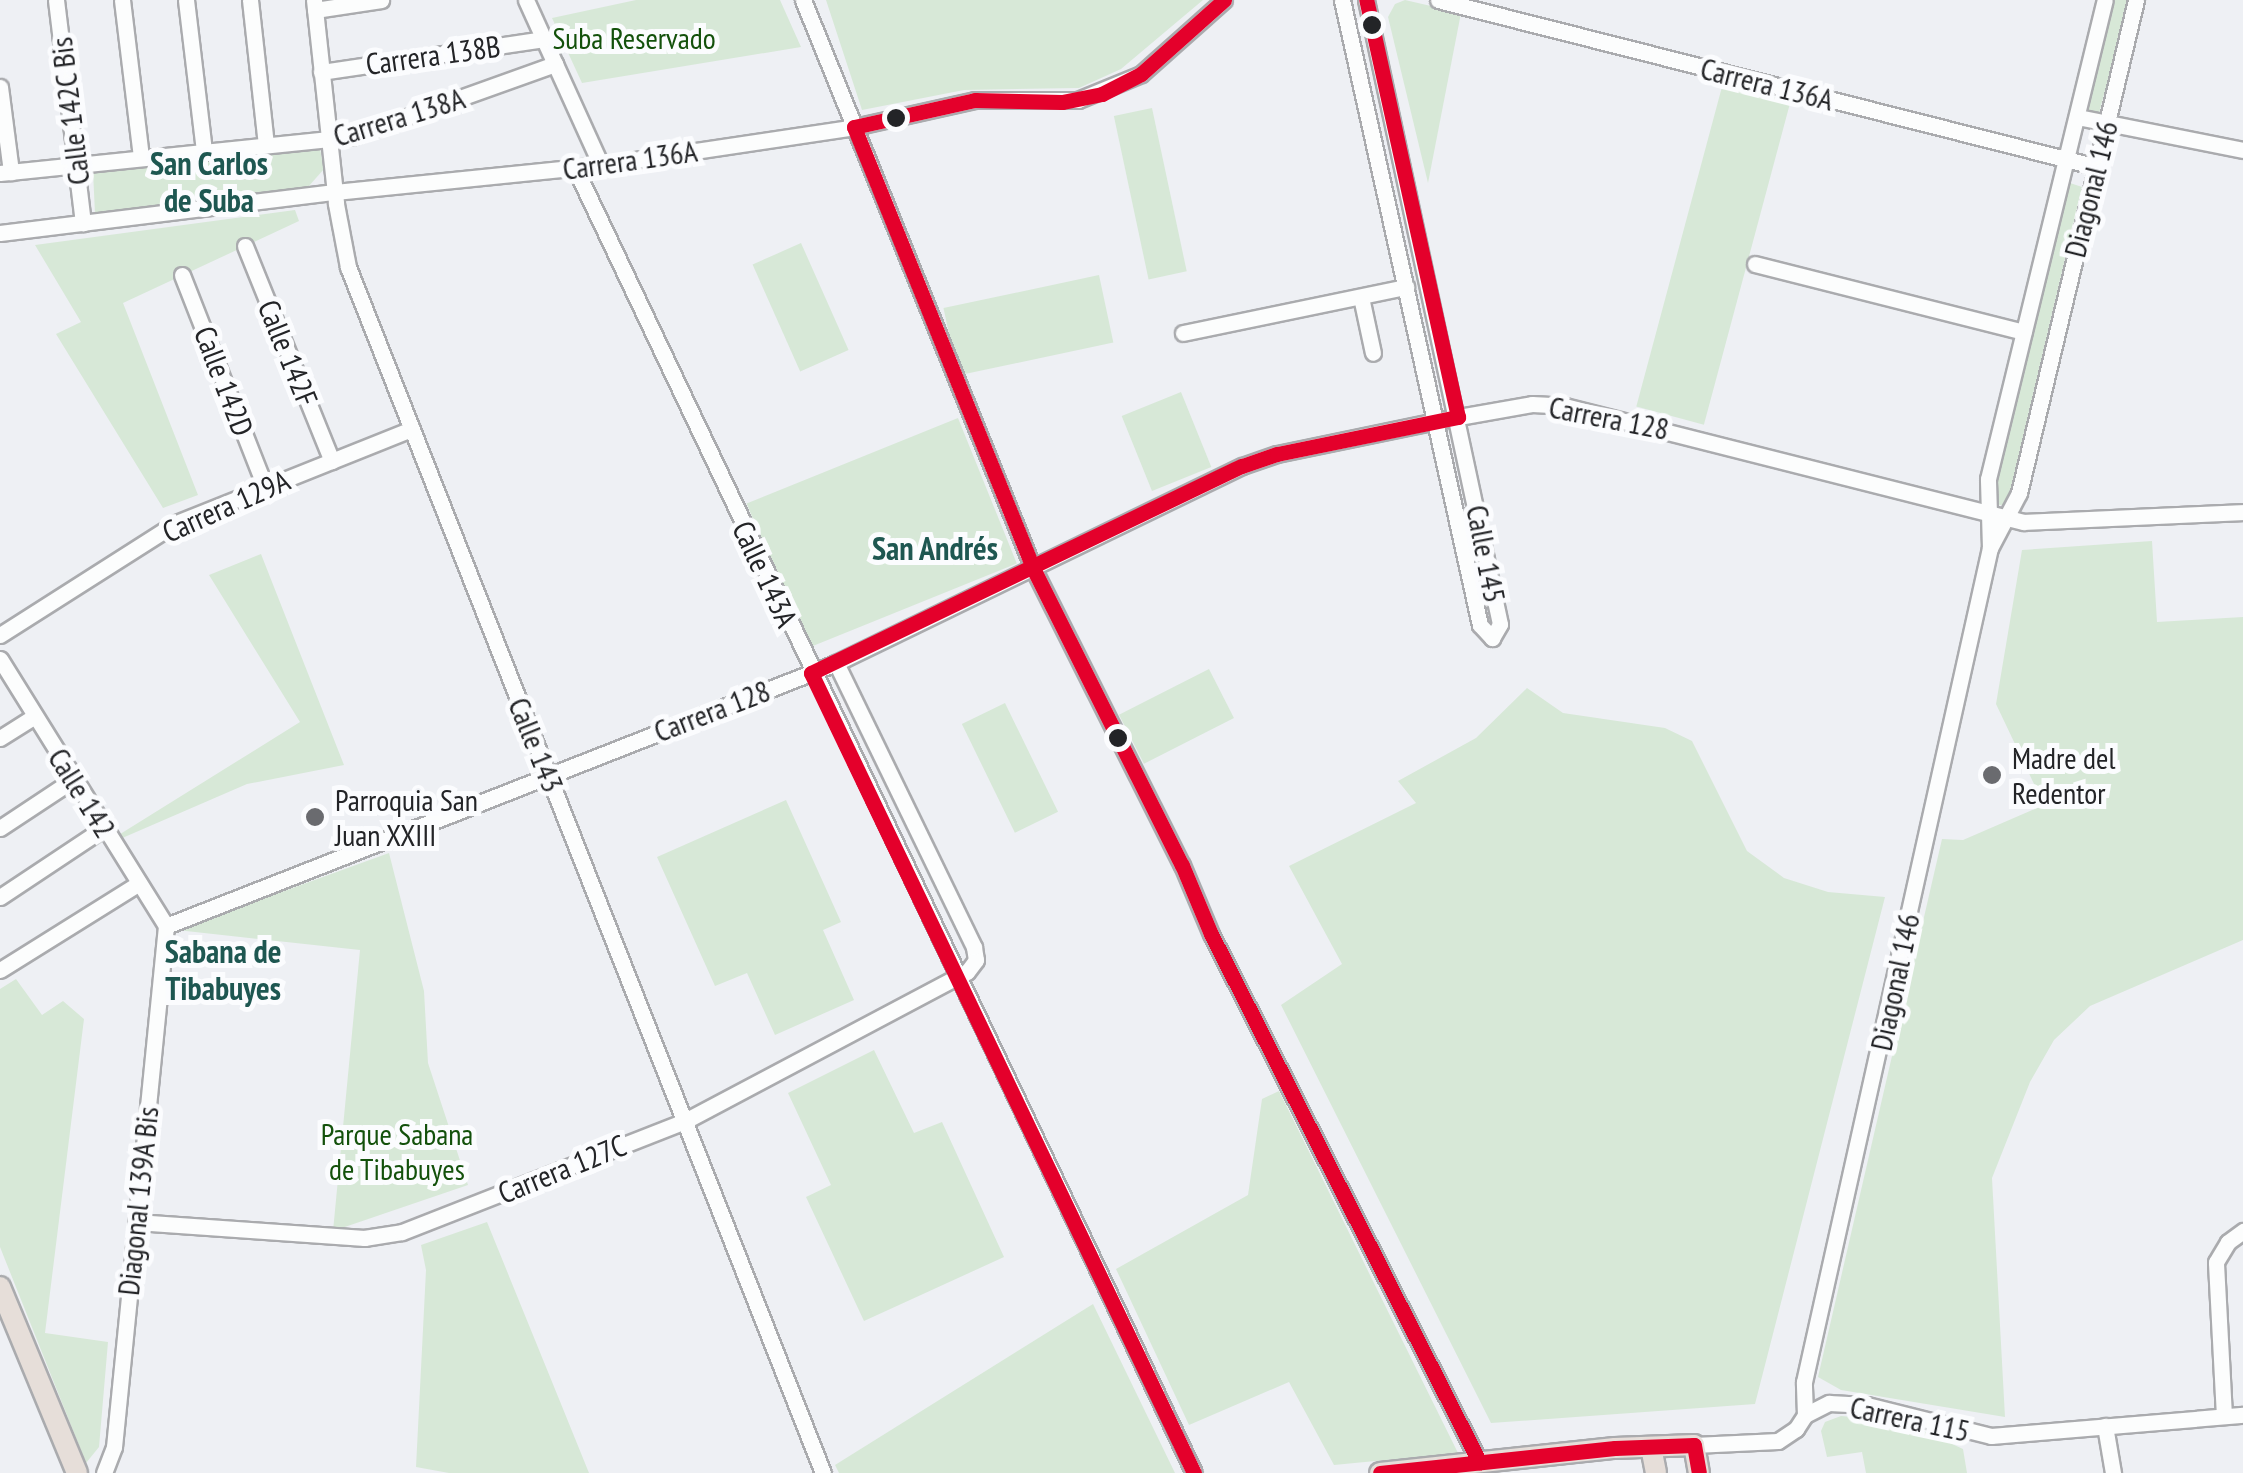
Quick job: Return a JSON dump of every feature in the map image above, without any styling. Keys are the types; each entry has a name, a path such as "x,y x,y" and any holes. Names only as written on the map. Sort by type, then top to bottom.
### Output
{"main road":[{"path":"0,1286 77,1473"},
{"name":"Carrera 115","path":"1380,1473 1694,1445"},
{"path":"1694,1445 1699,1473"},
{"path":"1652,1447 1656,1473"}],"street":[{"name":"Calle 142C Bis","path":"56,0 83,223"},
{"path":"122,0 141,157"},
{"path":"186,0 204,150"},
{"path":"250,0 266,145"},
{"path":"314,5 381,0"},
{"path":"526,0 601,165"},
{"path":"803,0 1033,568 1182,865 1210,934 1480,1463"},
{"name":"Carrera 136A","path":"0,233 335,192 601,165 854,128 975,100 1062,102 1102,94 1141,74 1224,0"},
{"name":"Calle 145","path":"1342,0 1480,625 1492,638 1500,624 1366,0"},
{"name":"Carrera 136A","path":"1438,0 2097,167"},
{"name":"Diagonal 146","path":"1990,548 1988,480 2105,0"},
{"name":"Diagonal 146","path":"1806,1416 1804,1382 1990,548 2019,494 2136,0"},
{"name":"Calle 143","path":"314,5 335,192 348,267 823,1473"},
{"name":"Carrera 138B","path":"322,72 544,39"},
{"name":"Carrera 138A","path":"5,172 329,140 399,122 555,64"},
{"path":"0,87 5,172"},
{"path":"2078,117 2243,150"},
{"name":"Calle 143A","path":"574,168 1194,1473"},
{"name":"Calle 142F","path":"244,246 332,461"},
{"path":"1755,264 2024,332"},
{"name":"Calle 142D","path":"182,275 265,487"},
{"path":"1183,333 1406,287"},
{"path":"1361,296 1373,352"},
{"name":"Carrera 128","path":"166,926 836,663 1262,458 1436,421 1532,404 1565,406 2035,524 2243,512"},
{"name":"Carrera 129A","path":"0,635 174,524 412,429"},
{"name":"Calle 142","path":"0,659 166,926"},
{"path":"836,663 974,948 972,967 957,979"},
{"path":"0,738 35,716"},
{"path":"0,828 74,778"},
{"path":"0,897 104,828"},
{"path":"0,970 139,883"},
{"name":"Diagonal 139A Bis","path":"104,1473 114,1447 166,926"},
{"name":"Carrera 127C","path":"136,1222 382,1237 684,1121 957,979"},
{"path":"2224,1416 2216,1262 2228,1242 2243,1231"},
{"name":"Carrera 115","path":"1694,1445 1778,1442 1806,1416 1829,1403 1848,1403 1991,1436 2243,1414"},
{"path":"2105,1426 2113,1473"}],"green space":[{"name":"Suba Reservado","path":"636,0 780,0 801,47 582,83 552,18"},
{"path":"826,0 1203,0 1121,69 1079,88 964,90 862,110"},
{"path":"1405,0 1461,13 1428,183 1388,17 1395,4"},
{"path":"2113,0 2129,0 2098,117 2087,108"},
{"path":"1723,83 1791,101 1704,425 1636,407"},
{"path":"1152,108 1187,271 1149,279 1114,116"},
{"path":"320,149 324,169 308,187 95,214 93,171"},
{"path":"2067,182 2082,187 2010,492 2006,506 1995,504 1999,463"},
{"path":"295,210 299,221 123,303 198,495 163,508 56,334 81,322 35,245"},
{"path":"801,243 849,350 800,371 753,265"},
{"path":"1099,275 1113,342 958,376 943,308"},
{"path":"1181,392 1211,467 1152,491 1122,416"},
{"path":"958,418 1017,564 805,649 747,503"},
{"path":"2152,541 2157,622 2243,617 2243,940 2090,1006 2054,1040 2030,1082 1992,1178 2005,1417 1841,1390 1818,1377 1942,839 1963,840 2044,805 1996,704 2022,550"},
{"path":"261,554 344,765 247,784 120,839 117,836 300,722 209,575"},
{"path":"1209,669 1234,718 1144,764 1119,715"},
{"path":"1527,688 1563,713 1665,728 1692,741 1747,851 1784,878 1828,892 1885,897 1755,1404 1491,1423 1281,1005 1342,964 1289,866 1416,803 1398,781 1476,738"},
{"path":"1005,703 1058,812 1015,833 962,724"},
{"path":"786,800 841,922 823,930 854,1000 775,1035 747,973 715,986 657,857"},
{"name":"Parque Sabana de Tibabuyes","path":"389,853 424,991 428,1063 468,1185 333,1231 360,950 177,930"},
{"path":"16,979 42,1015 63,1001 84,1019 45,1333 108,1342 99,1447 86,1463 0,1247 0,989"},
{"path":"874,1050 914,1133 942,1122 1004,1257 864,1321 806,1197 831,1185 788,1093"},
{"path":"1279,1091 1458,1453 1334,1465 1289,1382 1189,1425 1116,1269 1248,1195 1262,1099"},
{"path":"487,1222 589,1473 449,1473 416,1467 426,1270 421,1245"},
{"path":"1093,1304 1175,1473 839,1473 835,1465"},
{"path":"1841,1416 1902,1421 1963,1449 1967,1473 1866,1473 1862,1452 1827,1457 1821,1431 1825,1422"}],"transit line":[{"path":"1224,0 1141,74 1102,94 1062,102 975,100 854,127 1033,568 1182,865 1211,934 1480,1463"},
{"path":"1194,1473 811,673 1242,466 1277,454 1458,417 1366,0"},
{"path":"1380,1473 1615,1448 1694,1445 1699,1473"}],"place":[{"name":"Madre del Redentor","path":"1992,775"},
{"name":"Parroquia San Juan XXIII","path":"315,817"}],"district":[{"name":"San Carlos de Suba","path":"209,182"},
{"name":"San Andrés","path":"935,548"},
{"name":"Sabana de Tibabuyes","path":"223,970"}]}
